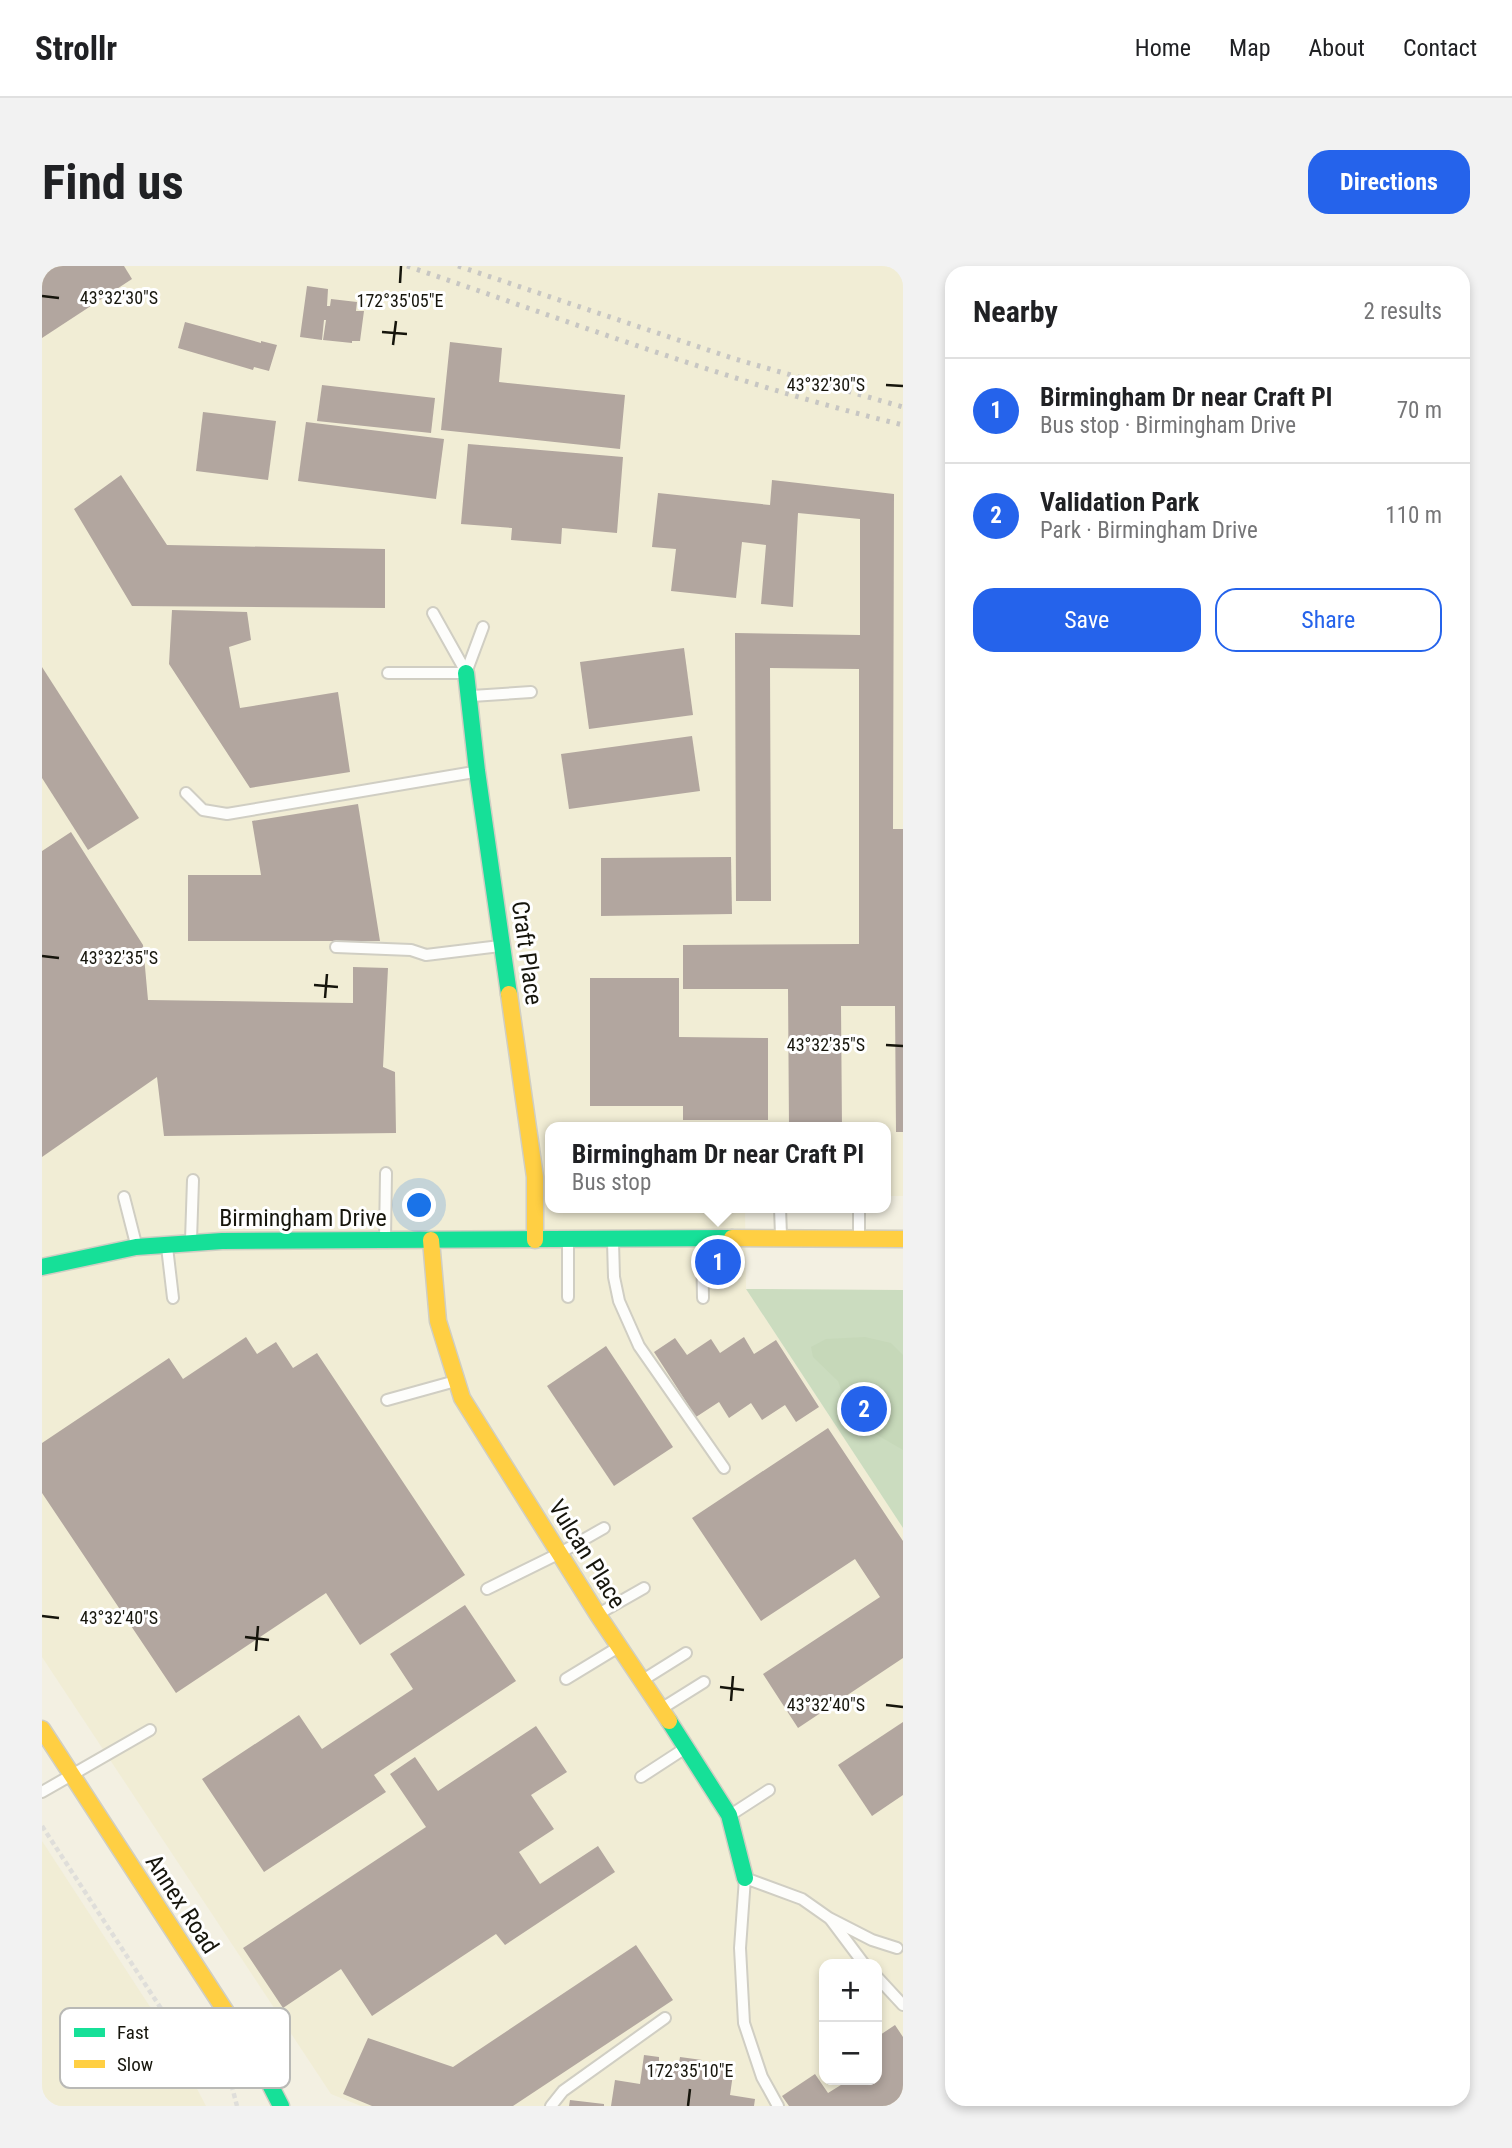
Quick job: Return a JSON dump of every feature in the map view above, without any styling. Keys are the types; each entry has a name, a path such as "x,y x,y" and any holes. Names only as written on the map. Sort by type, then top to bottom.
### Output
{"street":[{"name":"Craft Place","path":"466,673 477,771 535,1177 535,1240"},
{"name":"Birmingham Drive","path":"42,1267 136,1247 192,1242 903,1239"},
{"name":"Vulcan Place","path":"431,1240 438,1321 462,1398 598,1615 643,1679 729,1815 745,1878"},
{"name":"Annex Road","path":"42,1728 223,2008"},
{"name":"Annex Road","path":"272,2088 281,2106"}],"lane":[{"path":"433,613 466,673"},
{"path":"466,673 483,627"},
{"path":"388,673 466,673"},
{"path":"470,696 531,692"},
{"path":"186,793 203,810 227,814 477,771"},
{"path":"336,947 411,950 426,955 503,946"},
{"path":"385,1240 386,1173"},
{"path":"192,1242 193,1180"},
{"path":"124,1197 136,1247"},
{"path":"780,1213 781,1238"},
{"path":"859,1213 859,1239"},
{"path":"702,1238 703,1298"},
{"path":"568,1240 568,1297"},
{"path":"613,1240 614,1277 619,1301 639,1346 724,1468"},
{"path":"166,1244 173,1298"},
{"path":"387,1400 455,1381"},
{"path":"487,1589 604,1528"},
{"path":"598,1615 644,1588"},
{"path":"566,1679 619,1647"},
{"path":"643,1679 686,1653"},
{"path":"662,1709 704,1682"},
{"path":"42,1792 150,1730"},
{"path":"641,1777 686,1747"},
{"path":"729,1815 769,1790"},
{"path":"778,2106 762,2077 744,2023 740,1958 745,1878 802,1899 829,1918 872,1940 897,1948"},
{"path":"829,1918 860,1959"},
{"path":"882,1982 903,2005"},
{"path":"551,2106 563,2091 665,2018"}],"path":[{"path":"42,1826 161,2008"},
{"path":"233,2088 237,2106"}],"shaded area":[{"path":"42,266 903,266 903,1196 891,1196 891,1122 545,1122 545,1213 745,1213 746,1289 903,1528 903,2106 361,2106 331,2094 290,2032 290,2008 274,2008 42,1657"},
{"path":"42,1841 151,2008 60,2008 60,2088 197,2088 206,2106 42,2106"}],"green space":[{"path":"746,1289 903,1290 903,1528"},
{"path":"865,1337 891,1343 903,1355 903,1450 857,1423 847,1406 838,1381 813,1357 811,1347 826,1339"}],"building":[{"path":"42,266 124,266 132,279 42,338"},
{"path":"307,286 328,289 327,306 330,306 331,299 357,302 356,311 364,311 360,341 352,343 323,340 326,320 322,340 300,337"},
{"path":"185,322 277,345 269,371 254,367 253,370 178,348"},
{"path":"450,342 502,348 499,382 625,395 620,449 441,430"},
{"path":"322,385 435,398 431,433 317,421"},
{"path":"203,412 276,421 268,480 196,471"},
{"path":"306,422 444,439 436,499 298,481"},
{"path":"468,444 623,457 617,533 562,528 561,544 511,540 512,528 461,524"},
{"path":"121,475 167,545 385,549 385,608 132,606 74,509"},
{"path":"772,480 894,494 893,829 903,829 903,1132 896,1132 895,1006 841,1006 842,1122 789,1122 788,989 683,989 683,945 859,944 859,669 770,668 771,901 736,901 735,633 860,635 860,519 798,513 793,607 761,604 766,545 742,542 736,598 671,591 676,549 652,547 658,493 770,505"},
{"path":"172,610 247,612 251,640 229,647 240,708 338,692 350,772 250,788 169,664"},
{"path":"684,648 693,715 589,729 580,662"},
{"path":"42,667 139,818 88,850 42,778"},
{"path":"692,736 700,791 569,809 561,754"},
{"path":"358,804 380,941 188,941 188,875 261,875 252,821"},
{"path":"71,832 143,945 148,1000 353,1003 353,967 388,968 383,1067 395,1072 396,1133 164,1136 157,1077 42,1157 42,851"},
{"path":"731,857 732,914 601,916 601,858"},
{"path":"590,978 679,978 679,1037 768,1038 768,1120 683,1120 683,1106 590,1106"},
{"path":"246,1337 257,1354 276,1342 293,1368 317,1353 465,1575 360,1645 326,1593 176,1693 42,1493 42,1443 169,1358 183,1379"},
{"path":"744,1337 754,1354 776,1340 819,1407 796,1422 785,1405 762,1420 751,1403 729,1418 719,1402 696,1417 654,1352 675,1338 687,1355 711,1339 720,1353"},
{"path":"606,1346 673,1447 614,1486 547,1386"},
{"path":"828,1428 903,1541 903,1658 798,1728 763,1674 880,1597 855,1559 761,1621 692,1518"},
{"path":"465,1605 516,1681 374,1775 386,1792 264,1872 202,1779 299,1715 322,1749 413,1689 390,1654"},
{"path":"903,1722 903,1795 872,1816 838,1765"},
{"path":"536,1726 567,1772 531,1795 554,1829 519,1852 540,1884 598,1846 615,1872 505,1945 496,1934 372,2016 341,1969 283,2008 243,1948 426,1827 390,1774 415,1757 438,1791"},
{"path":"636,1945 673,2000 513,2106 372,2106 343,2094 368,2038 453,2067"},
{"path":"895,2025 903,2037 903,2106 789,2106 782,2096 815,2074 819,2085 823,2085 828,2093 841,2085 882,2085 882,2034"},
{"path":"644,2055 659,2057 659,2061 679,2063 680,2057 702,2060 701,2066 734,2067 730,2095 755,2099 754,2106 611,2106 615,2080 640,2084"},
{"path":"570,2100 604,2104 604,2106 569,2106"}],"railway":[{"path":"407,266 777,391 903,425"},
{"path":"458,266 735,359 903,407"}],"traffic: fast":[{"path":"466,673 477,771 509,994"},
{"path":"42,1267 136,1247 222,1241 732,1238"},
{"path":"669,1721 729,1815 745,1878"},
{"path":"272,2088 281,2106"}],"traffic: slow":[{"path":"509,994 535,1177 535,1240"},
{"path":"732,1238 903,1239"},
{"path":"431,1240 438,1321 462,1398 598,1615 669,1721"},
{"path":"42,1729 223,2008"}],"place":[{"name":"Birmingham Dr near Craft Pl","path":"718,1262"},
{"name":"Validation Park","path":"864,1409"}]}
